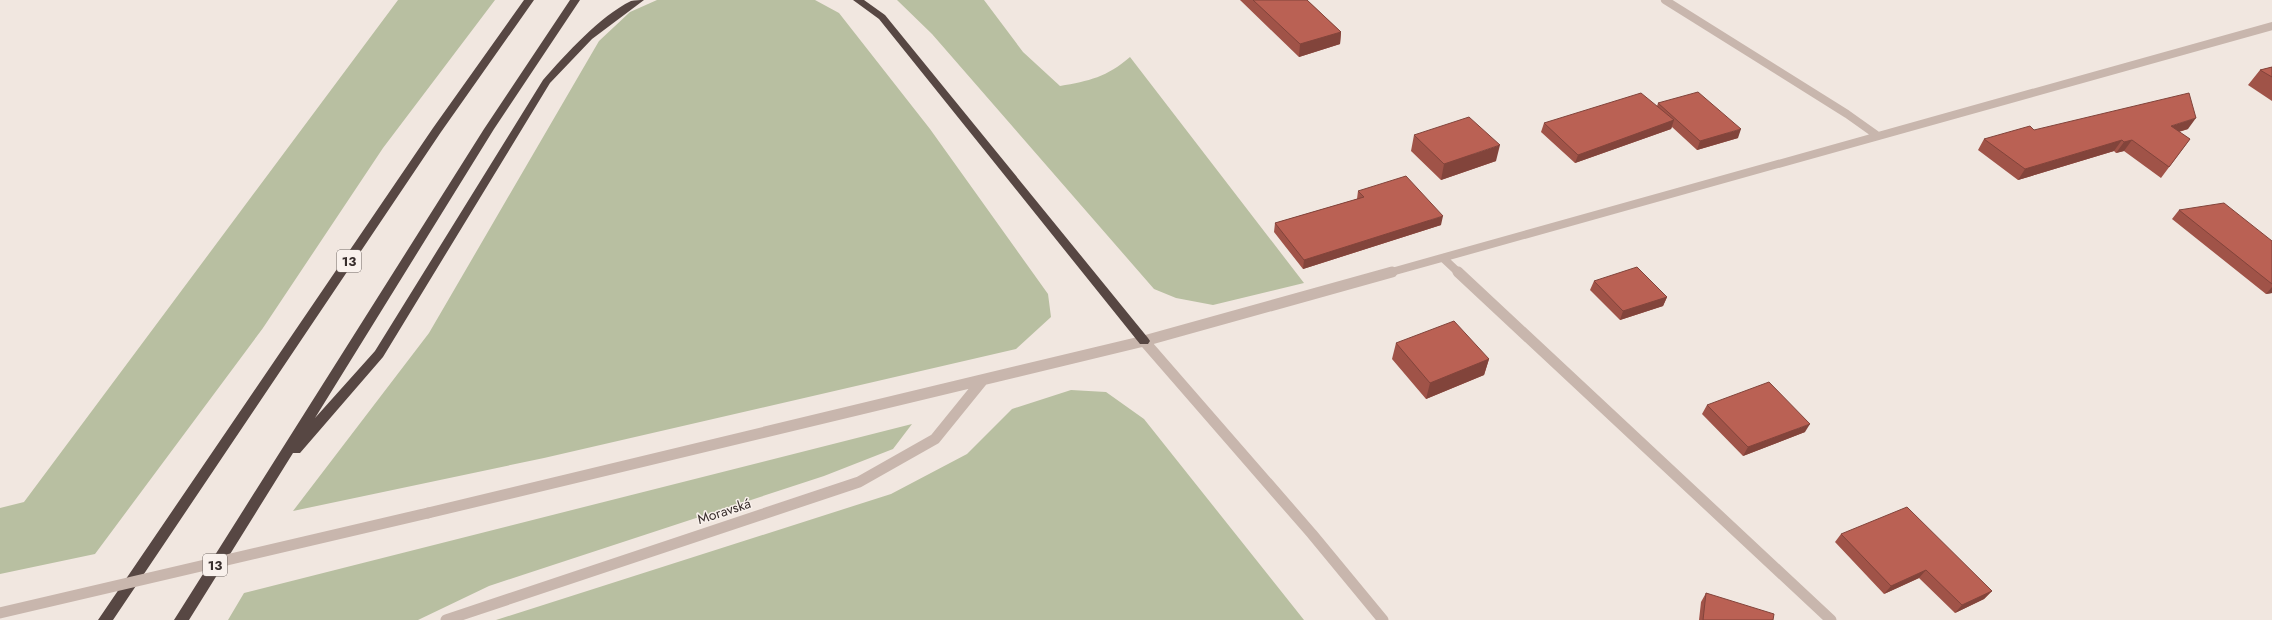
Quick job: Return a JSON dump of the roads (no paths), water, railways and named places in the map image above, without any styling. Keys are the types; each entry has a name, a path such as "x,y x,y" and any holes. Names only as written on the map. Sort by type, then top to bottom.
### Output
{"highway":[{"name":"13","path":"105,620 437,130 529,0"},
{"name":"13","path":"181,620 489,129 575,0"},
{"path":"271,477 379,354 546,82 579,45 617,13 639,0"},
{"path":"858,0 882,17 1144,341"}],"street":[{"path":"1665,0 1847,114 1878,136"},
{"path":"0,612 428,513 1144,341 2272,26"},
{"path":"1443,258 1832,620"},
{"path":"1144,341 1312,534 1382,620"},
{"name":"Moravská","path":"446,620 859,482 935,439 982,381"}]}
